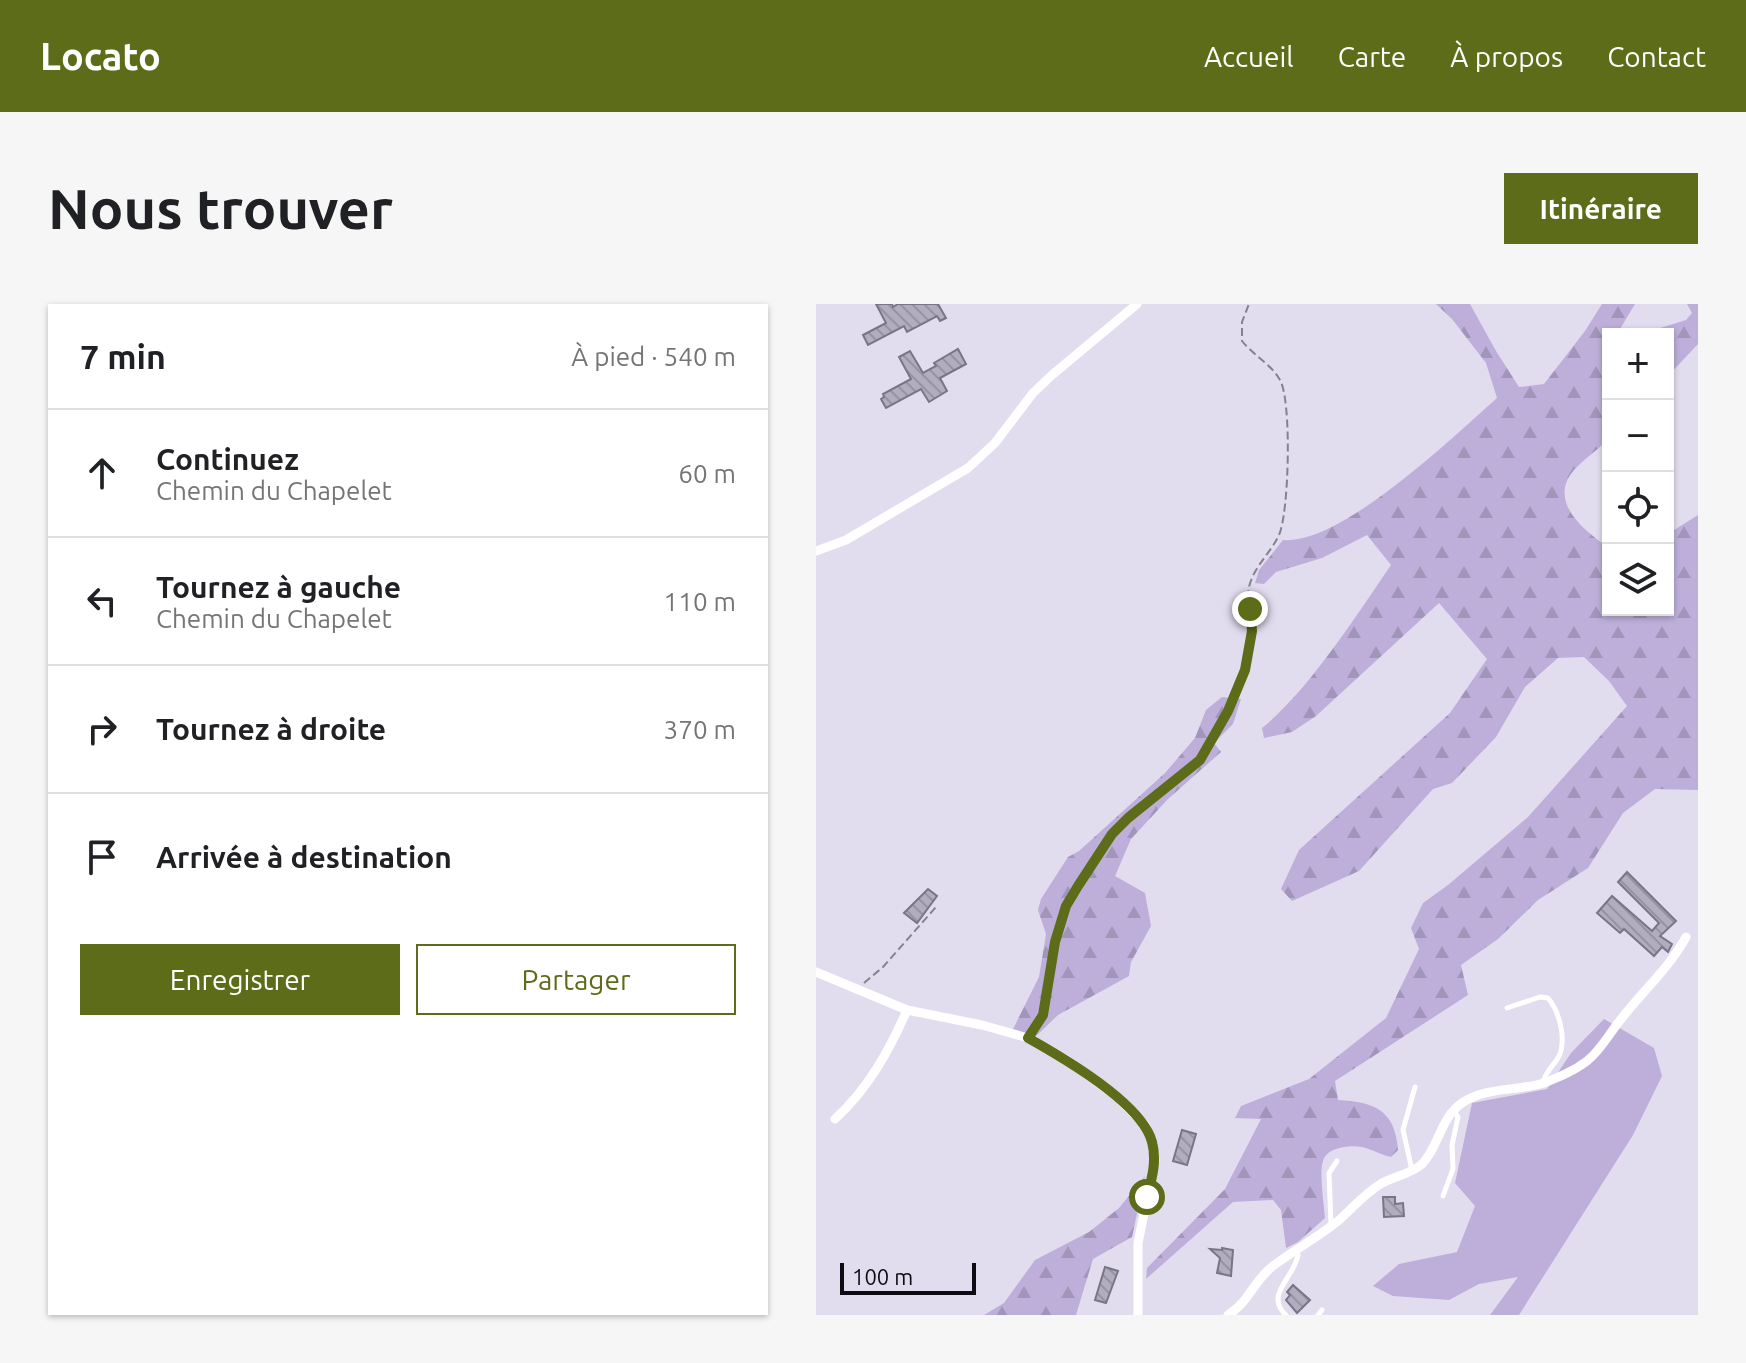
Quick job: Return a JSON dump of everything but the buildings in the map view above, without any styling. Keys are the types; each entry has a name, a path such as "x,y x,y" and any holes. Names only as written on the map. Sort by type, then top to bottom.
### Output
{"street":[{"path":"816,551 846,540 968,468 995,443 1033,393 1137,304"},
{"path":"1228,1315 1241,1307 1269,1269 1331,1226 1383,1182 1412,1171 1428,1158 1453,1110 1475,1096 1543,1083 1570,1072 1596,1053 1623,1016 1676,955 1686,937"},
{"path":"816,972 907,1010 1028,1038 1067,1060 1118,1098 1145,1125 1155,1160 1138,1243 1138,1315"},
{"path":"835,1119 854,1101 884,1057 907,1010"}],"lane":[{"path":"1507,1008 1540,997 1548,998 1555,1007 1562,1039 1560,1055 1545,1075 1543,1083"},
{"path":"1412,1171 1403,1130 1415,1087"},
{"path":"1443,1196 1453,1169 1452,1145 1458,1117 1453,1110"},
{"path":"1331,1226 1329,1173 1337,1161"},
{"path":"1286,1315 1278,1308 1278,1290 1297,1261 1296,1251"}],"path":[{"path":"1028,1038 1043,1015 1055,942 1066,906 1112,834 1200,760 1228,711 1245,670 1252,631 1248,590 1255,569 1281,529 1288,422 1281,382 1242,341 1242,322 1249,304"},
{"path":"857,989 883,967 936,907"}],"green space":[{"path":"1436,304 1470,304 1519,387 1544,384 1602,304 1635,304 1621,328 1602,328 1602,444 1574,470 1565,493 1572,514 1602,543 1602,616 1674,616 1674,530 1698,515 1698,790 1655,789 1623,813 1588,868 1538,900 1498,939 1461,965 1468,995 1335,1081 1338,1100 1372,1106 1387,1117 1393,1126 1398,1150 1391,1157 1357,1146 1340,1148 1325,1156 1322,1180 1325,1218 1298,1242 1286,1248 1281,1210 1273,1200 1233,1202 1146,1279 1147,1268 1225,1189 1261,1119 1235,1118 1241,1106 1309,1079 1386,1018 1419,949 1411,928 1423,903 1528,817 1627,706 1609,681 1584,657 1558,658 1525,687 1496,737 1452,783 1433,789 1359,871 1292,901 1281,889 1299,850 1450,713 1487,659 1439,603 1316,716 1292,732 1264,738 1262,728 1314,673 1391,565 1367,535 1322,558 1276,572 1264,584 1255,583 1259,570 1283,540 1307,537 1365,508 1497,398 1486,363 1452,319"},
{"path":"1687,304 1698,304 1698,344 1674,370 1674,328 1660,328 1686,320 1692,313"},
{"path":"1222,697 1241,699 1233,724 1214,743 1221,752 1168,799 1131,839 1115,876 1145,893 1151,926 1131,962 1129,976 1058,1015 1034,1038 1013,1029 1039,977 1046,934 1038,910 1041,899 1068,857 1079,851 1165,773 1195,738 1206,710"},
{"path":"1604,1019 1654,1048 1662,1076 1633,1135 1519,1315 1490,1315 1518,1277 1479,1284 1449,1300 1393,1296 1373,1286 1399,1264 1457,1252 1475,1206 1455,1183 1472,1103 1547,1089 1571,1053"},
{"path":"1145,1176 1132,1237 1093,1259 1076,1315 984,1315 1004,1303 1035,1260 1089,1232 1119,1208"}],"route":[{"path":"1147,1197 1155,1160 1145,1125 1118,1098 1067,1060 1028,1038 1043,1015 1050,959 1060,922 1078,886 1112,834 1150,798 1200,760 1228,711 1245,670 1252,631 1250,609"}]}
